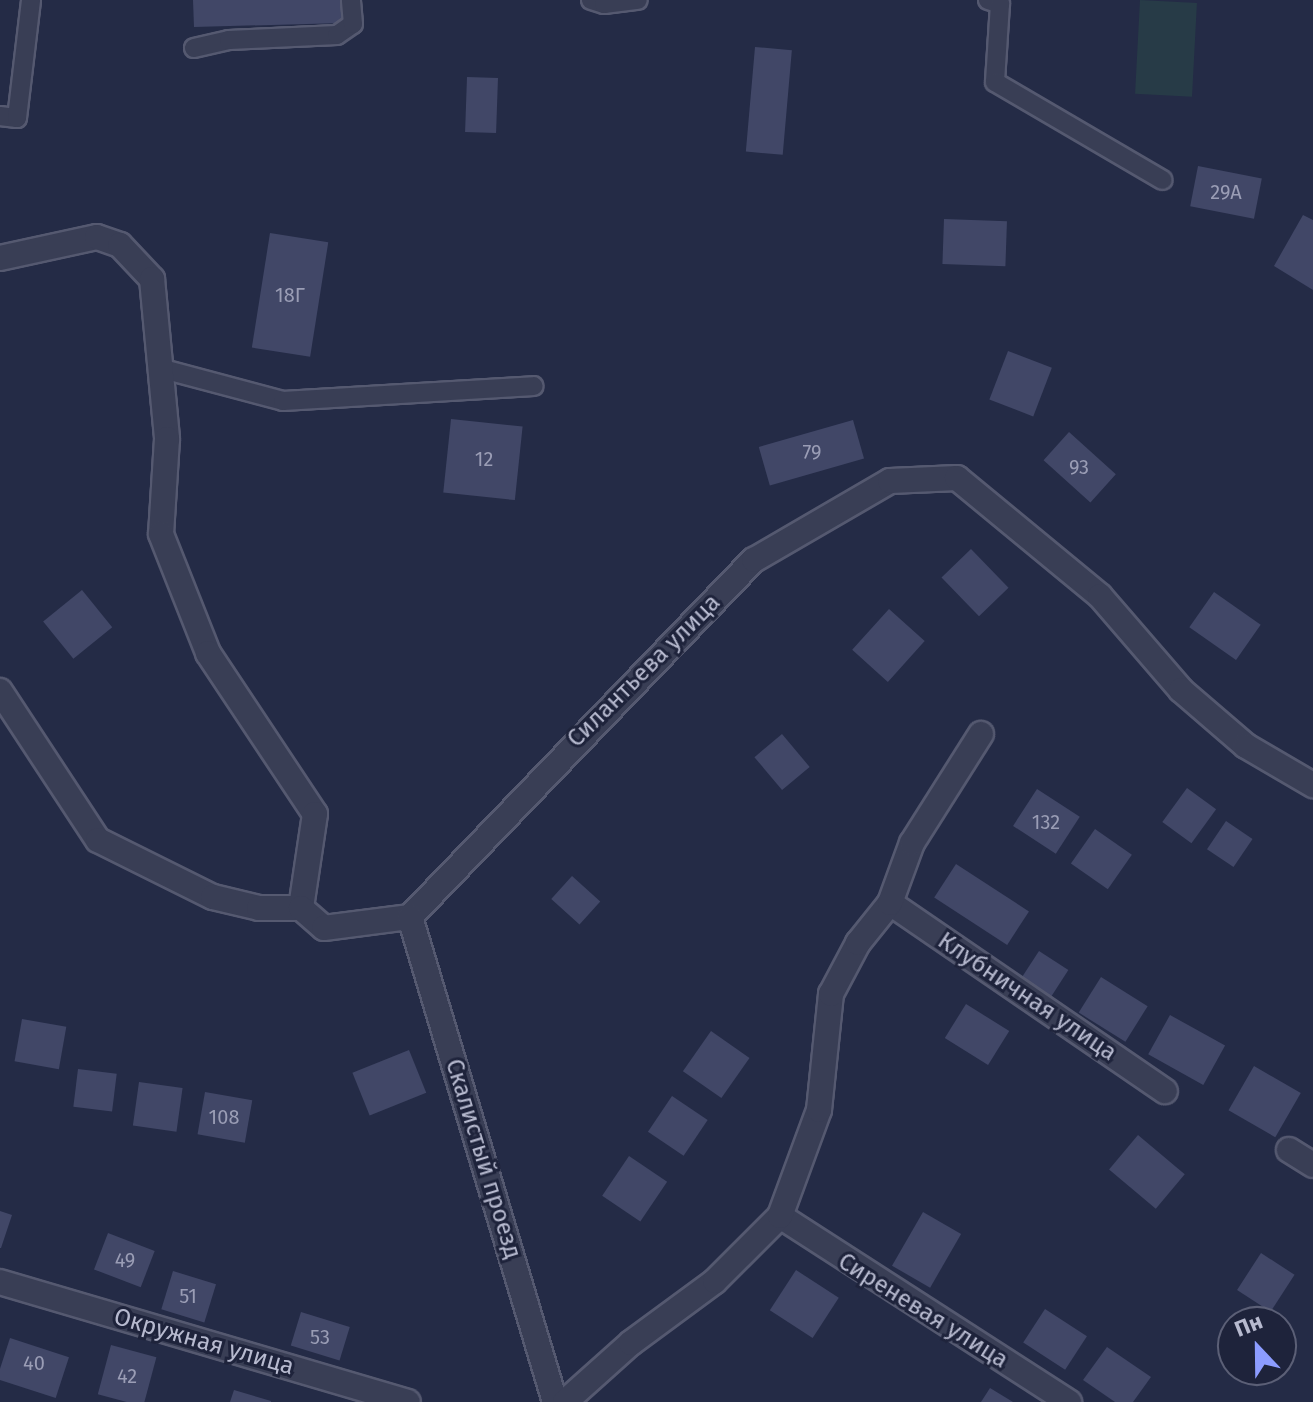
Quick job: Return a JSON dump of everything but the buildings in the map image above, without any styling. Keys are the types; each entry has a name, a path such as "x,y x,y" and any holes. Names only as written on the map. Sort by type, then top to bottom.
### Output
{"street":[{"path":"0,258 97,237 138,259 152,279 157,301 167,439 161,534 208,653 315,814 301,908"},
{"name":"Силантьева улица","path":"410,917 595,719 754,560 890,481 957,478 1092,588 1181,690 1246,746 1313,785"},
{"path":"0,691 98,840 213,897 259,908 301,908 324,928 410,917"},
{"path":"565,1402 631,1343 715,1281 780,1216 819,1110 831,994 858,943 890,903 912,843 981,734"},
{"name":"Клубничная улица","path":"890,903 1165,1091"},
{"name":"Скалистый проезд","path":"410,917 555,1402"},
{"path":"1289,1150 1313,1165"},
{"name":"Сиреневая улица","path":"780,1216 1069,1402"},
{"name":"Окружная улица","path":"0,1282 408,1402"}],"lane":[{"path":"0,116 17,118 31,0"},
{"path":"194,48 229,40 337,35 353,24 351,0"},
{"path":"591,0 604,4 638,0"},
{"path":"988,0 1000,4 995,82 1163,180"},
{"path":"163,369 283,401 534,386"}],"shaded area":[{"path":"1140,0 1197,3 1192,97 1135,94"}]}
